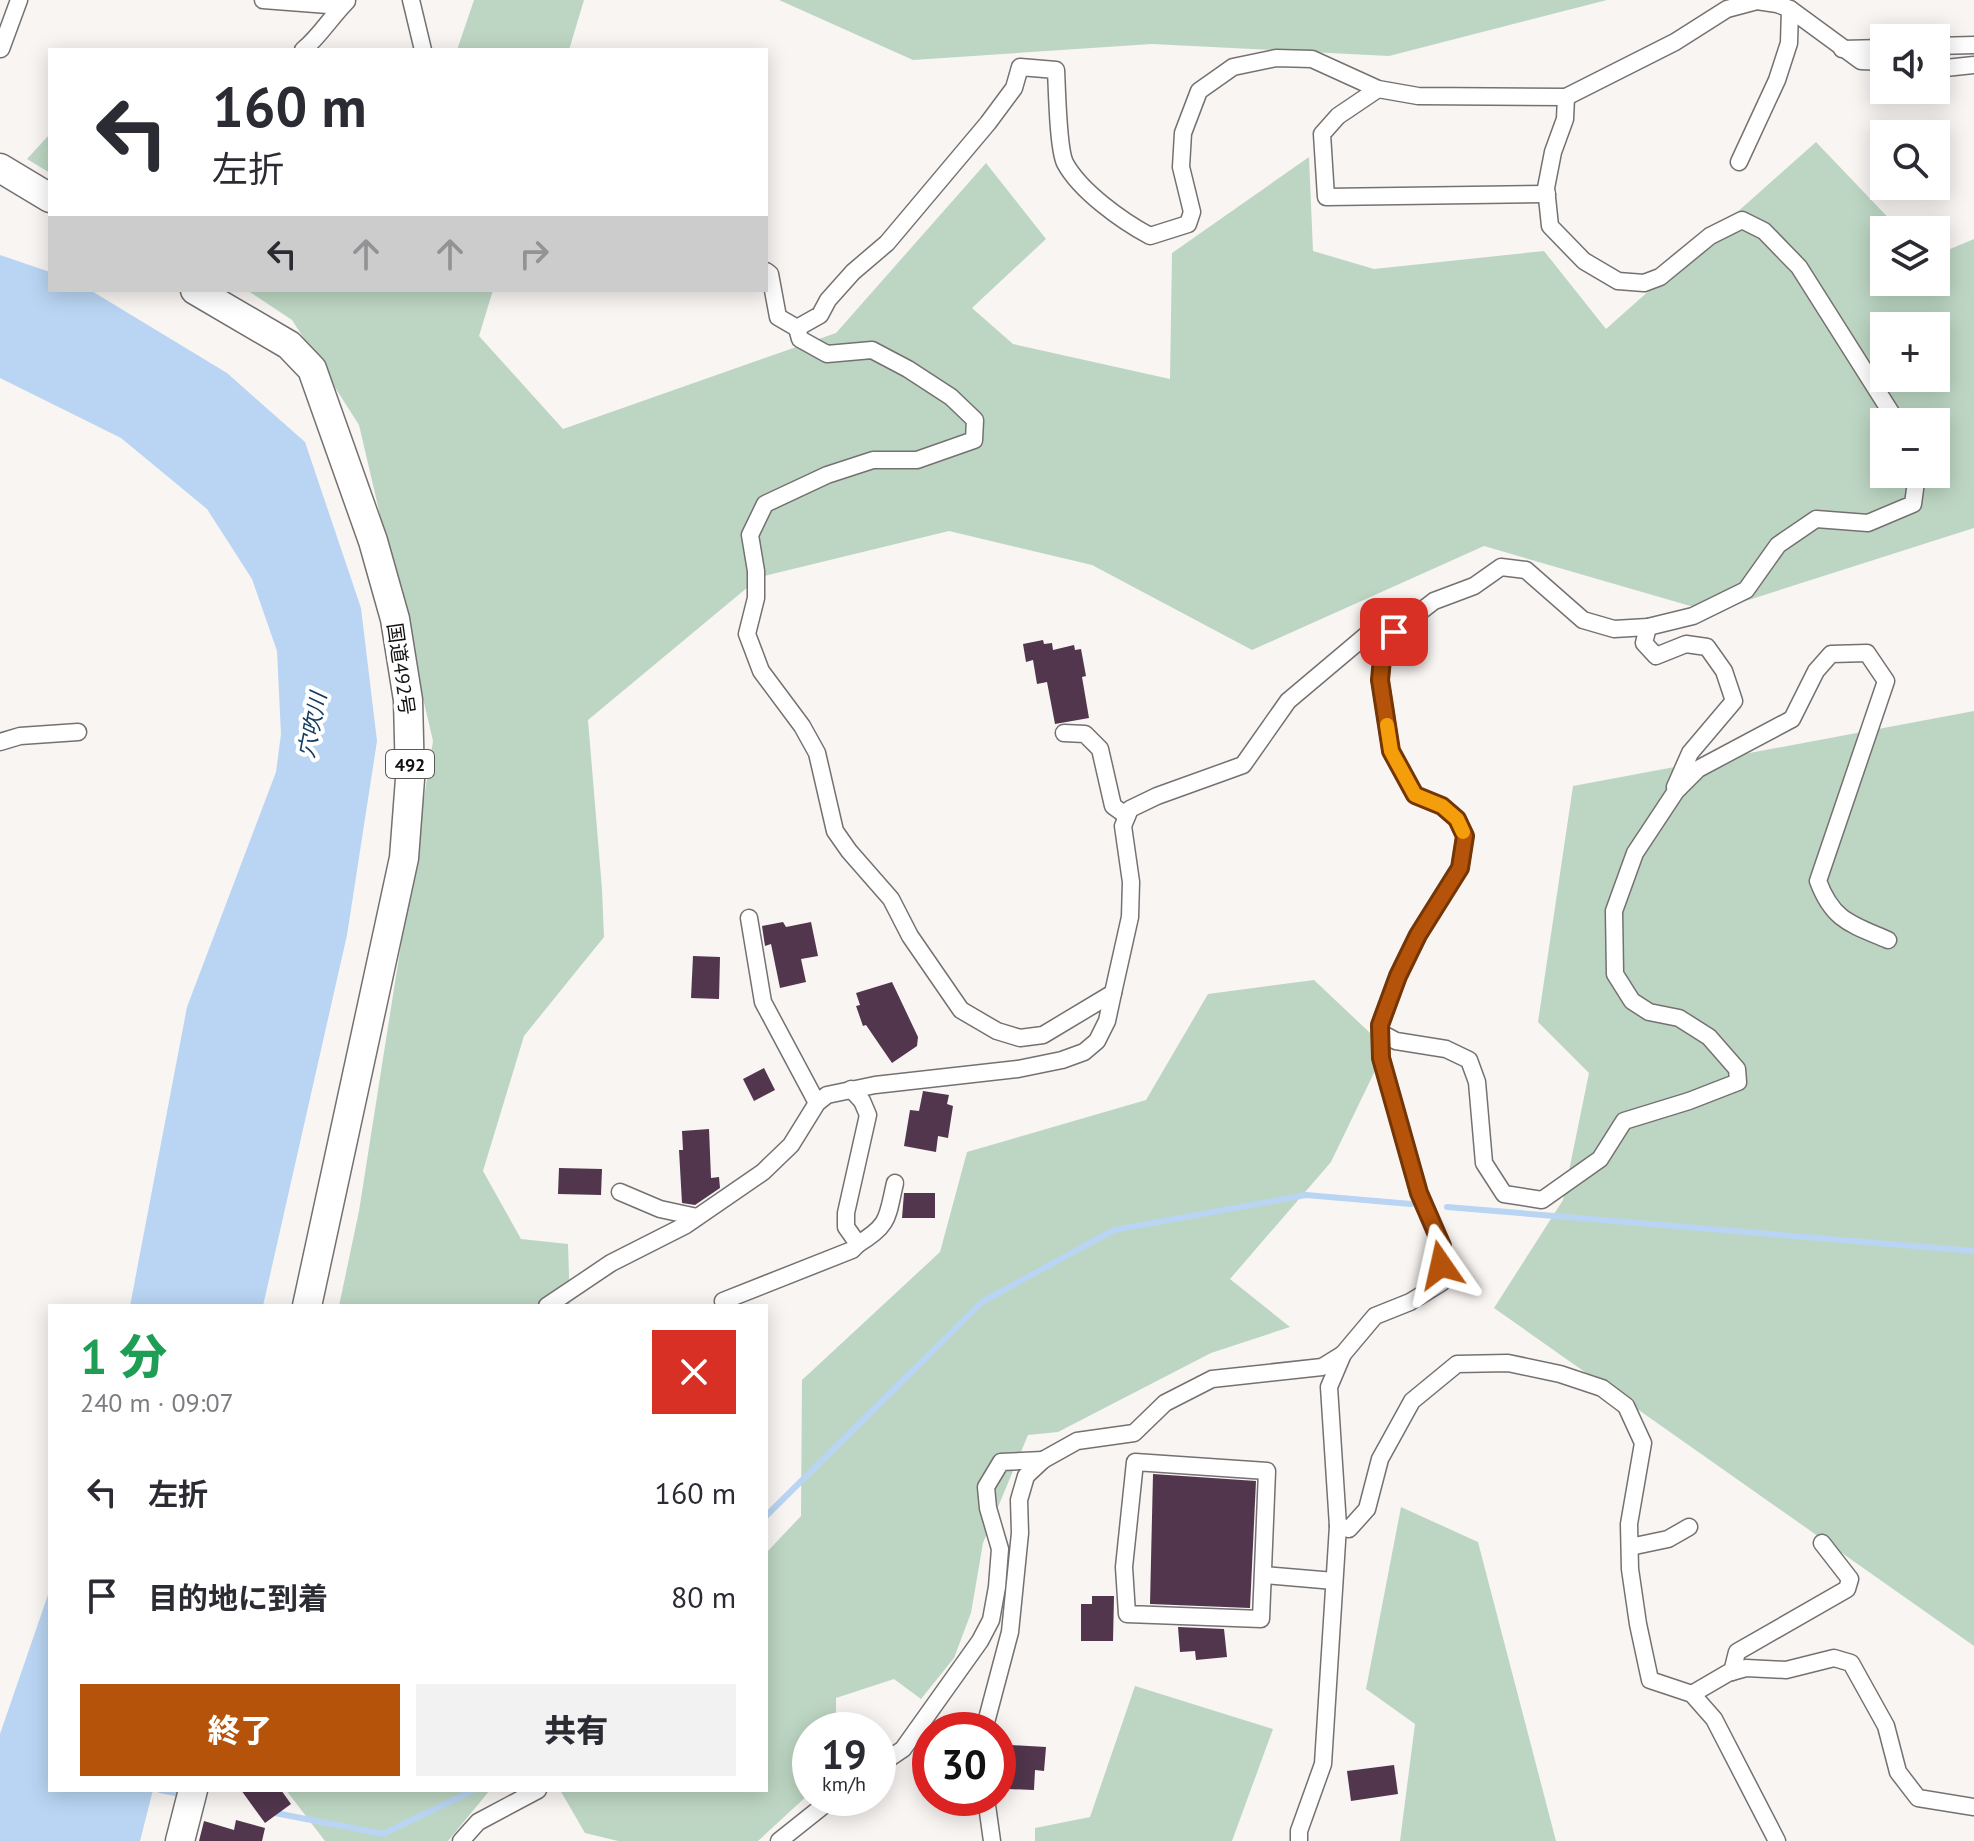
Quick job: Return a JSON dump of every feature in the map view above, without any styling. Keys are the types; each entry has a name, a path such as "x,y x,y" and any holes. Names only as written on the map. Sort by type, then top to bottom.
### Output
{"highway":[{"path":"0,168 48,197"},
{"name":"国道492号","path":"198,292 289,345 312,369 377,554 395,619 408,700 410,779 404,858 307,1304"},
{"path":"180,1841 192,1792"}],"street":[{"path":"1,49 19,0"},
{"path":"263,0 345,3"},
{"path":"411,0 423,48"},
{"path":"797,328 820,315 828,300 853,272 887,243 988,123 1014,88 1020,67 1056,70 1064,162 1087,189 1123,222 1150,236 1188,224 1192,212 1181,167 1183,133 1199,91 1233,67 1276,58 1312,59 1378,89 1418,96 1566,97 1675,42 1727,9 1757,1 1790,9 1826,33 1840,49 1861,61 1870,61"},
{"path":"305,48 345,3"},
{"path":"1739,162 1781,68 1789,43 1790,9"},
{"path":"1950,46 1974,45"},
{"path":"1840,49 1870,48"},
{"path":"1950,68 1974,65"},
{"path":"1378,89 1338,116 1322,134 1326,197 1547,194"},
{"path":"1566,97 1565,119 1553,152 1547,194 1550,226 1584,261 1618,281 1644,283 1660,277 1710,236 1742,220 1764,231 1799,267 1888,408"},
{"path":"768,272 778,317 797,328 800,339 827,354 872,350 951,397 975,420 974,440 917,460 873,460 778,496 765,504 750,535 756,571 756,598 747,634 761,671 802,726 817,753 835,831 891,899 910,936 961,1010 997,1031 1020,1038 1043,1035 1113,993"},
{"path":"550,1304 611,1263 697,1217 763,1172 791,1145 817,1103 827,1095 851,1089 1018,1069 1084,1052 1097,1041 1107,1021 1130,917 1131,882 1123,826 1130,809 1243,765 1288,701 1377,626 1474,586 1501,567 1526,570 1583,620 1614,629 1648,627 1693,616 1746,590 1778,545 1816,519 1868,523 1913,504 1915,488"},
{"path":"1299,1841 1299,1831 1323,1764 1338,1526 1329,1387 1343,1354 1375,1316 1410,1302 1441,1283 1442,1246 1419,1193 1381,1058 1380,1025 1398,976 1418,935 1460,868 1465,836 1457,819 1442,806 1415,795 1391,751 1380,680 1382,659 1394,632 1434,601"},
{"path":"1648,627 1644,643 1656,656 1686,644 1707,647 1724,671 1734,701 1690,753 1668,803"},
{"path":"1381,1033 1396,1041 1446,1049 1469,1060 1477,1082 1484,1163 1504,1194 1542,1200 1600,1159 1624,1121 1738,1082 1737,1069 1709,1037 1679,1018 1649,1012 1632,1001 1615,974 1614,911 1635,853 1668,803 1698,769 1792,719 1816,671 1831,654 1867,653 1886,681 1818,881 1825,899 1842,920 1888,940"},
{"path":"0,742 20,736 78,732"},
{"path":"1064,733 1085,734 1100,749 1113,806 1127,816"},
{"path":"749,918 763,1002 817,1103"},
{"path":"851,1089 862,1101 868,1115 846,1213 846,1227 858,1244"},
{"path":"724,1304 723,1301 852,1250 880,1231 895,1183"},
{"path":"620,1192 660,1209 697,1217"},
{"path":"989,1712 1010,1632 1020,1533 1019,1500 1026,1476 1043,1460 1077,1441 1134,1433 1165,1403 1212,1379 1322,1367 1343,1354"},
{"path":"1338,1526 1349,1529 1367,1509 1380,1459 1412,1401 1457,1364 1508,1363 1560,1374 1602,1388 1626,1406 1643,1443 1629,1524 1638,1624 1650,1680 1692,1694 1714,1719 1777,1841"},
{"path":"896,1754 903,1749 980,1641 991,1620 1000,1549 988,1508 986,1487 1001,1462 1043,1460"},
{"path":"1135,1462 1267,1471 1265,1575 1261,1619 1127,1614 1124,1567 1135,1462"},
{"path":"1630,1547 1668,1539 1689,1527"},
{"path":"1732,1672 1737,1652 1847,1589 1850,1579 1822,1543"},
{"path":"1265,1575 1334,1581"},
{"path":"1692,1694 1732,1672 1746,1668 1786,1670 1834,1658 1851,1663 1886,1726 1898,1772 1918,1798 1974,1807"},
{"path":"461,1841 478,1822 534,1792"},
{"path":"779,1841 810,1816"},
{"path":"989,1816 992,1841"}],"green space":[{"path":"474,0 584,0 570,48 458,48"},
{"path":"779,0 1607,0 1389,56 1152,44 913,60"},
{"path":"48,136 48,172 27,159"},
{"path":"1816,142 1887,216 1870,216 1870,296 1950,296 1950,249 1974,239 1974,528 1711,612 1484,546 1252,650 1092,565 949,531 760,577 588,720 604,937 524,1036 483,1171 521,1239 568,1244 570,1304 339,1304 359,1211 433,741 359,425 292,320 250,292 492,292 479,336 563,429 836,333 986,163 1046,239 972,308 1013,344 1170,379 1172,253 1309,157 1313,251 1374,269 1544,251 1606,329"},
{"path":"1974,711 1974,1646 1494,1308 1563,1200 1589,1073 1538,1022 1573,786"},
{"path":"1314,980 1386,1048 1331,1162 1230,1279 1290,1327 1211,1353 1058,1432 1028,1435 983,1543 971,1613 954,1658 921,1699 894,1679 836,1698 836,1712 792,1712 792,1810 758,1841 618,1841 585,1833 561,1792 768,1792 768,1551 801,1516 802,1380 940,1252 967,1152 1146,1100 1208,994"},
{"path":"1401,1507 1478,1542 1556,1841 1400,1841 1415,1724 1366,1689"},
{"path":"1135,1686 1273,1729 1232,1841 1035,1841 1035,1828 1090,1817"},
{"path":"288,1792 488,1792 448,1841 325,1841"}],"water":[{"name":"穴吹川","path":"0,255 48,271 48,292 93,292 227,373 305,442 361,608 377,741 347,935 263,1304 130,1304 187,1007 276,772 281,734 277,651 252,579 207,509 121,438 0,378"},
{"path":"48,1595 48,1792 152,1792 140,1841 0,1841 0,1734"}],"building":[{"path":"1043,640 1044,644 1052,643 1053,650 1074,645 1075,650 1081,649 1089,718 1055,724 1047,682 1037,684 1033,660 1026,662 1023,644"},
{"path":"783,922 786,927 811,922 818,956 801,959 806,982 780,988 771,944 765,946 762,926"},
{"path":"693,956 720,957 719,999 691,998"},
{"path":"892,982 918,1037 917,1046 892,1063 866,1025 863,1026 856,1006 860,1005 856,993"},
{"path":"764,1068 775,1090 754,1101 743,1079"},
{"path":"923,1091 949,1095 947,1104 953,1106 948,1138 938,1136 936,1152 904,1146 910,1110 919,1111"},
{"path":"709,1129 711,1178 719,1177 720,1188 695,1205 682,1203 679,1150 683,1150 682,1131"},
{"path":"559,1168 602,1169 601,1195 558,1194"},
{"path":"904,1193 935,1193 935,1218 902,1218"},
{"path":"1153,1474 1256,1481 1250,1608 1150,1604"},
{"path":"1092,1596 1114,1596 1113,1641 1081,1641 1081,1604 1092,1604"},
{"path":"1178,1627 1224,1629 1227,1657 1196,1660 1195,1651 1180,1652"},
{"path":"1016,1745 1046,1747 1044,1771 1035,1770 1034,1790 1016,1789"},
{"path":"1394,1765 1398,1794 1351,1801 1347,1771"},
{"path":"242,1792 282,1792 291,1804 265,1823"},
{"path":"236,1820 265,1828 262,1841 199,1841 204,1821 234,1830"}],"waterway":[{"path":"768,1514 982,1302 1114,1230 1306,1195 1411,1204"},
{"path":"1447,1207 1974,1251"},
{"path":"170,1792 186,1795"},
{"path":"270,1812 383,1834 470,1792"}],"slow traffic":[{"path":"1387,725 1391,751 1415,795 1442,806 1457,819 1463,832"}],"route":[{"path":"1394,632 1382,659 1380,680 1391,751 1415,795 1442,806 1457,819 1465,836 1460,868 1418,935 1398,976 1380,1025 1381,1058 1419,1193 1442,1246 1441,1265"}]}
